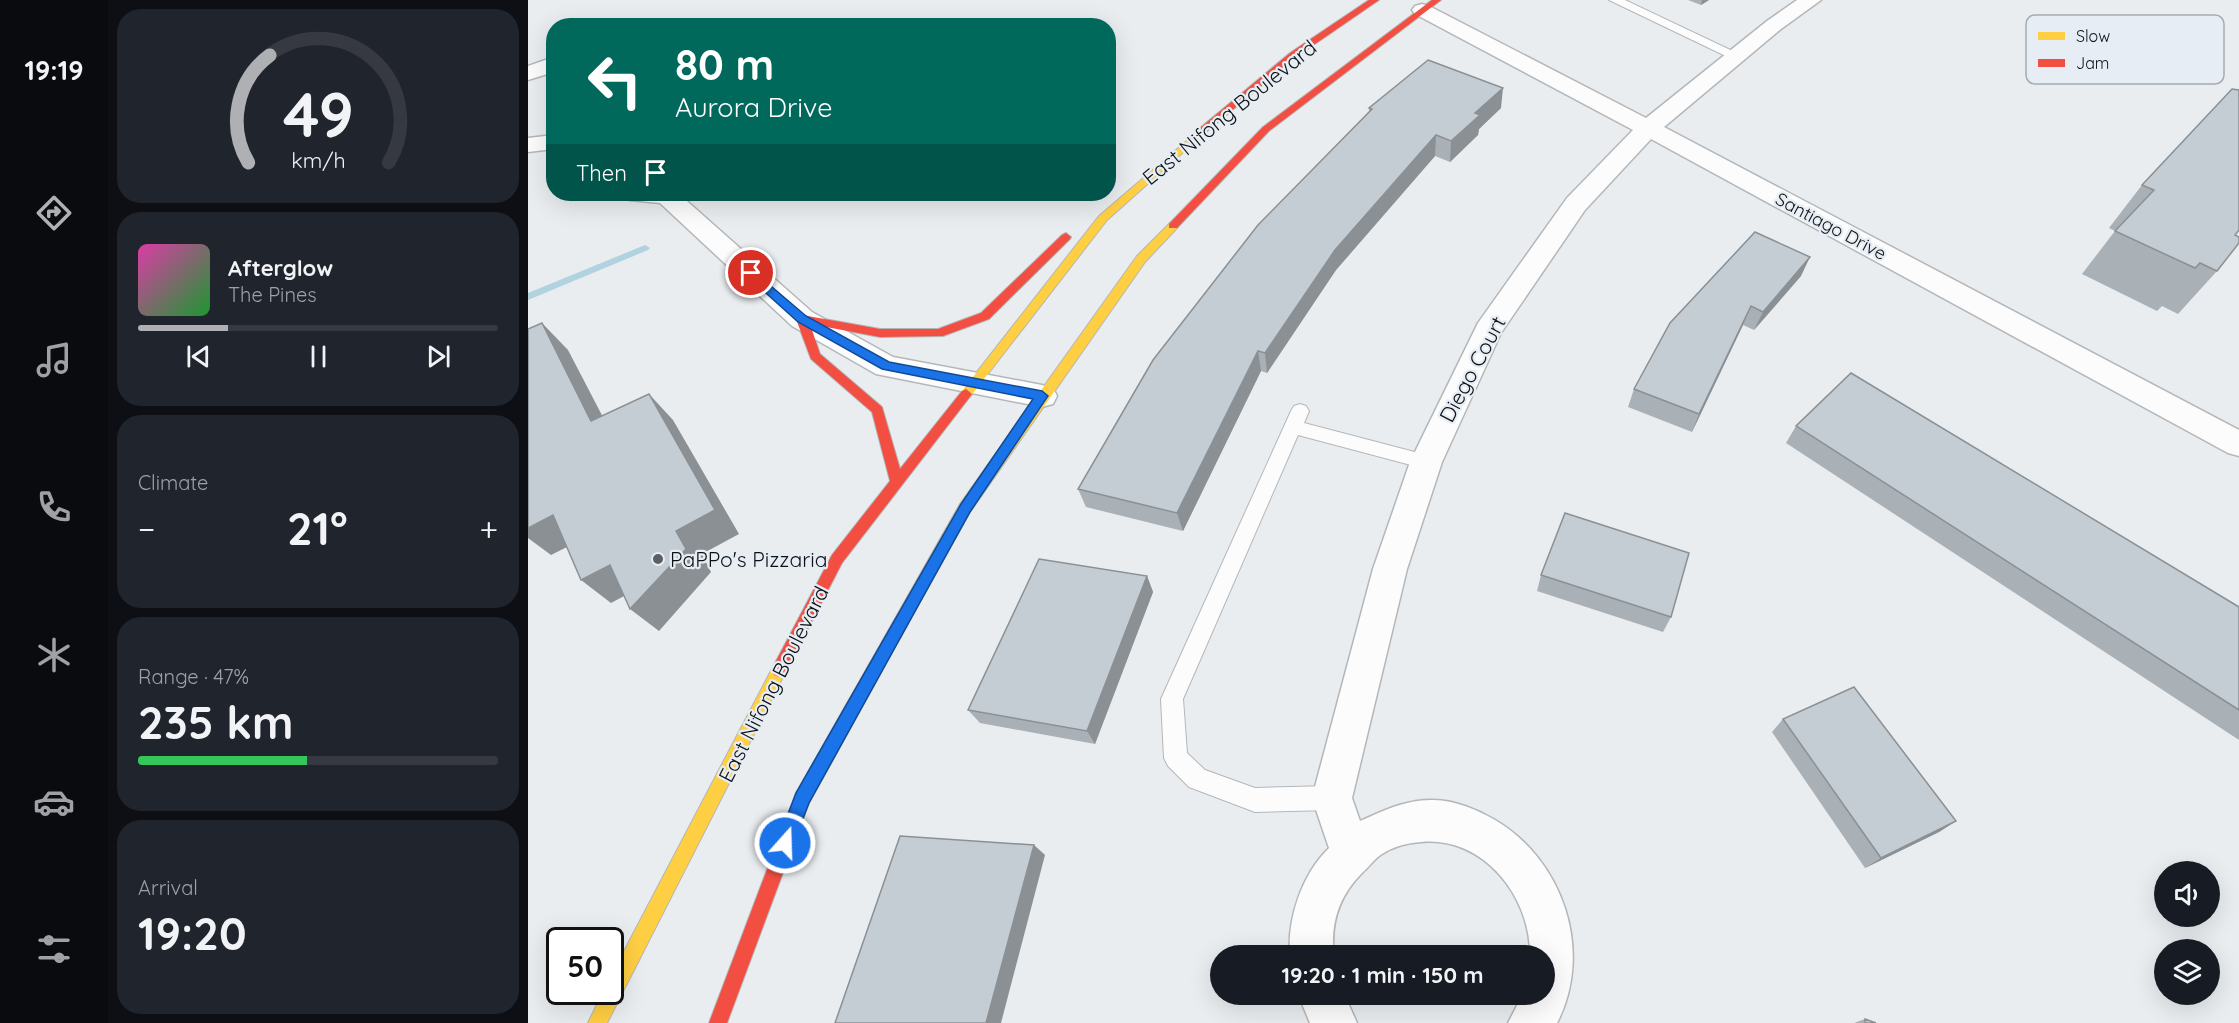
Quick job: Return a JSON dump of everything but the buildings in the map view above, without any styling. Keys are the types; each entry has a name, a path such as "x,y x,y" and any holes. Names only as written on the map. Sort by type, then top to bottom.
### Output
{"main road":[{"path":"1375,0 1378,19"},
{"name":"East Nifong Boulevard","path":"597,1023 837,559 1102,218 1194,137 1293,55 1375,0"},
{"name":"East Nifong Boulevard","path":"718,1023 802,799 965,508 1042,396 1141,259 1266,129 1426,3"},
{"path":"1266,111 1266,129"},
{"path":"897,482 878,410 815,356 802,319 880,333 939,333 986,316 1062,240 1102,218"}],"street":[{"name":"Diego Court","path":"1332,798 1390,568 1426,462 1488,330 1576,204 1648,128 1774,25 1811,0"},
{"name":"Santiago Drive","path":"1426,3 1648,128 2239,444"},
{"path":"528,50 546,55"},
{"path":"528,73 546,67"},
{"path":"674,201 802,319 886,366 1042,396"},
{"path":"1332,798 1350,850"},
{"path":"1313,945 1315,915 1325,884 1350,850 1381,829 1416,820 1452,822 1487,835 1518,861 1541,898 1551,930 1552,964 1545,999 1532,1023"},
{"path":"1326,1005 1335,1023"}],"lane":[{"path":"1615,0 1737,56"},
{"path":"1332,798 1255,800 1197,779 1176,759 1172,699 1297,419 1426,462"}],"waterway":[{"path":"528,297 645,248"}],"traffic: slow":[{"path":"966,394 1103,218 1203,130"},
{"path":"901,622 965,508 1141,259 1173,226"},
{"path":"597,1023 779,670"}],"traffic: jam":[{"path":"1203,130 1293,55 1375,0"},
{"path":"1173,226 1266,129 1437,0"},
{"path":"802,319 880,333 939,333 985,316 1066,237"},
{"path":"802,319 815,356 878,410 897,482"},
{"path":"779,670 837,559 966,394"},
{"path":"718,1023 802,799 901,622"}],"place":[{"name":"PaPPo's Pizzaria","path":"658,559"}],"route":[{"path":"751,273 802,319 886,366 1042,396 965,508 802,799 785,843"}]}
